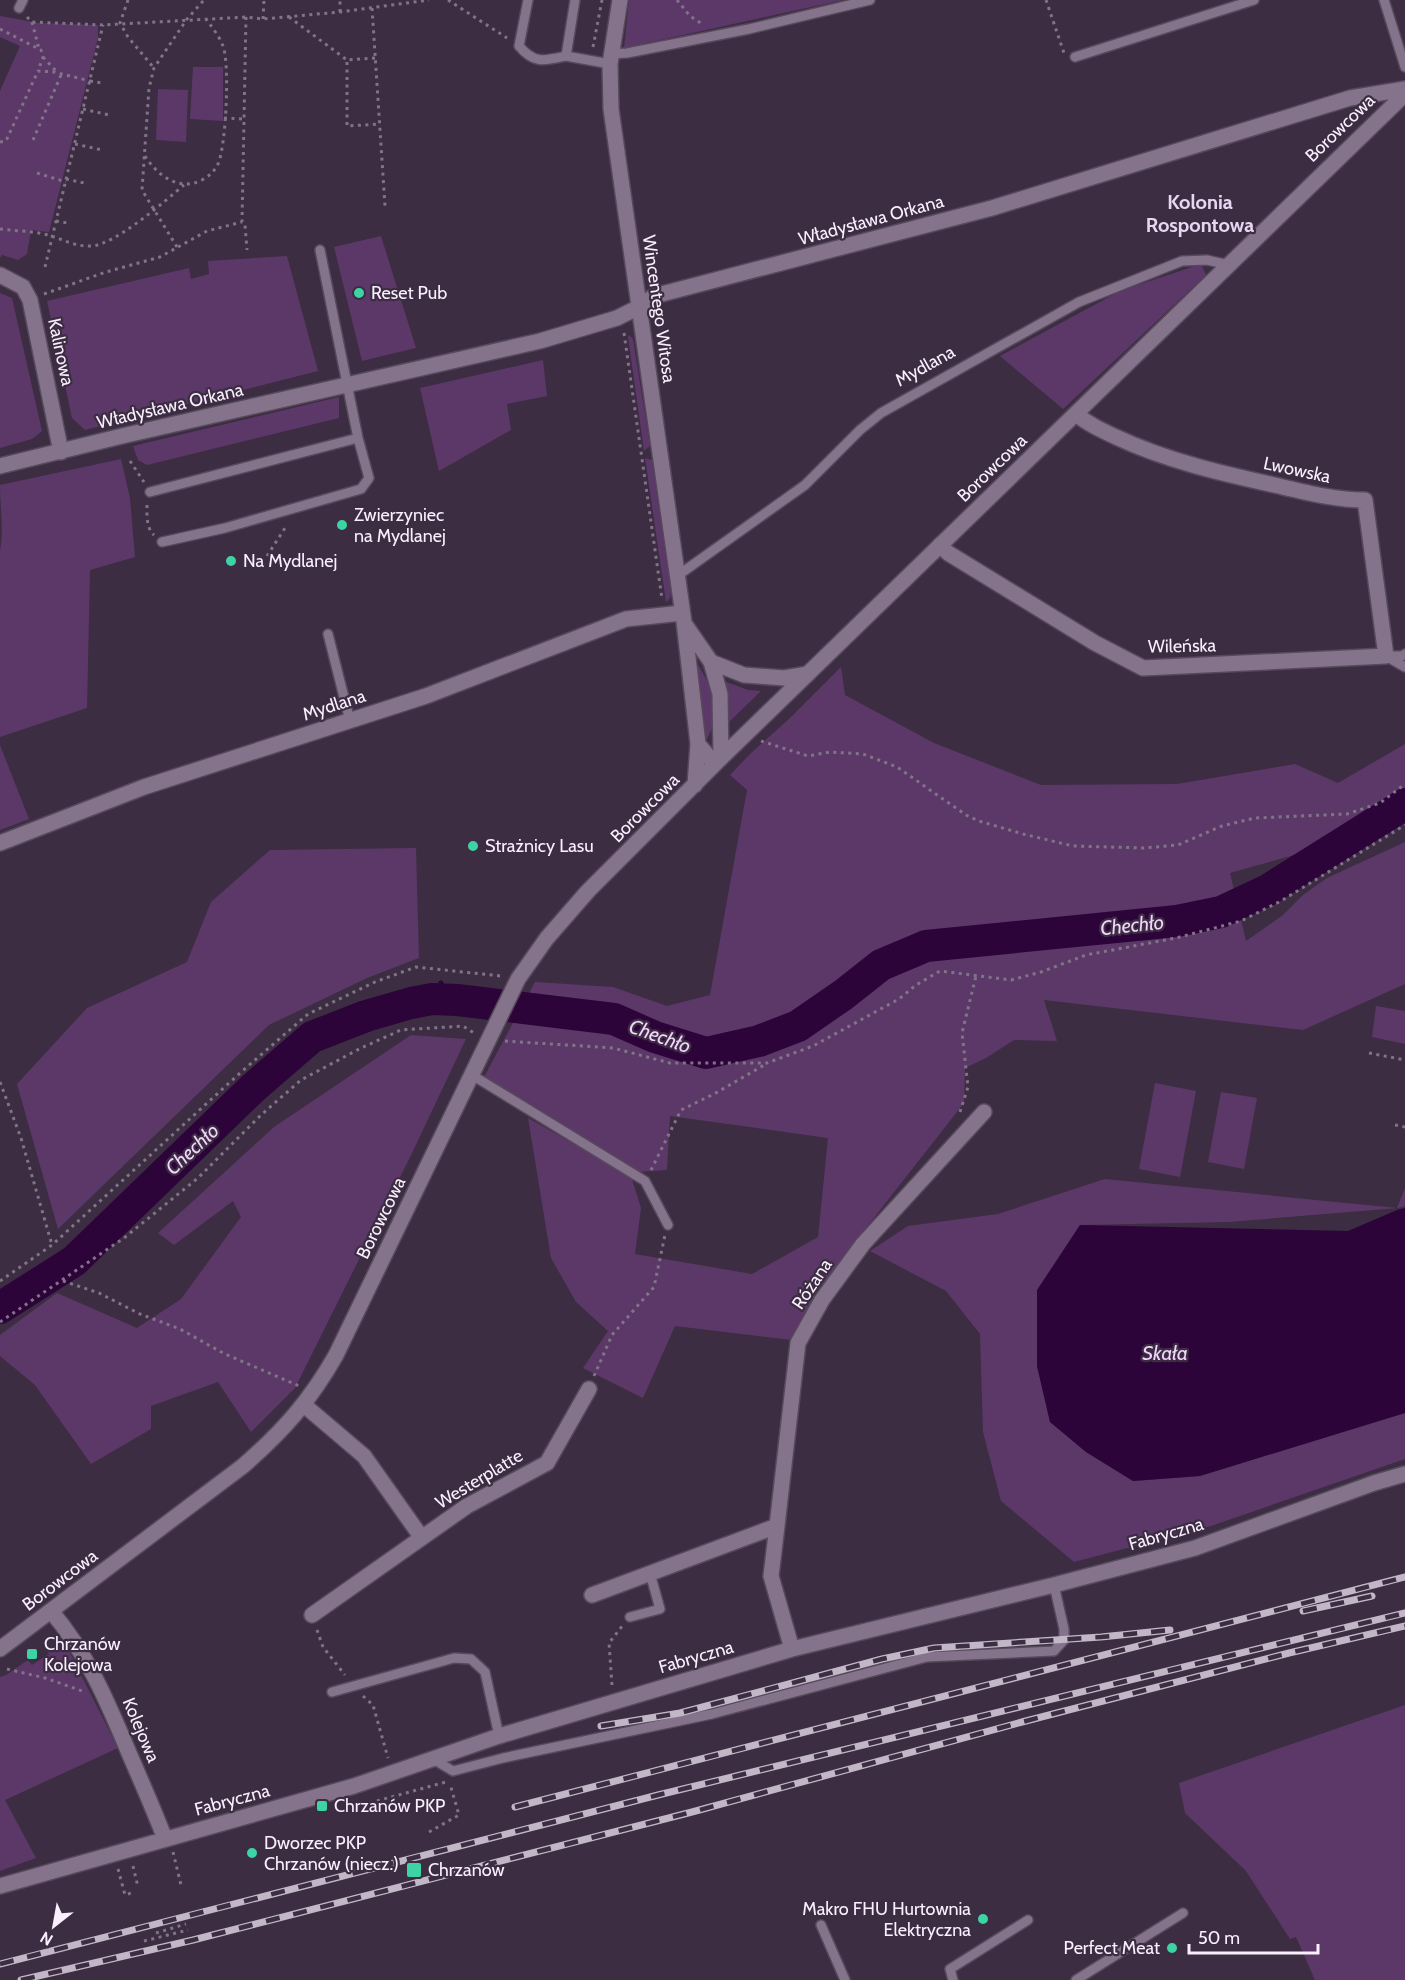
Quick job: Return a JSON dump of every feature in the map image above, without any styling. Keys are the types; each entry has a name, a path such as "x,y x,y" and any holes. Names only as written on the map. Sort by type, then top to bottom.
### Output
{"street":[{"name":"Wincentego Witosa","path":"620,0 611,59 610,109 683,618 698,744 695,785"},
{"name":"Władysława Orkana","path":"0,466 540,341 611,320 639,307 654,296 992,208 1350,98 1405,89"},
{"name":"Borowcowa","path":"0,1648 243,1466 275,1438 304,1405 336,1355 472,1075 494,1040 496,1021 518,979 547,938 588,891 718,761 1405,94"},
{"name":"Kalinowa","path":"0,275 23,287 30,300 61,452"},
{"name":"Lwowska","path":"1076,414 1085,422 1133,445 1172,459 1341,500 1365,500 1386,656"},
{"name":"Wileńska","path":"940,545 948,553 1095,643 1143,668 1386,656"},
{"name":"Wincentego Witosa","path":"683,618 711,662 720,694 718,761"},
{"name":"Mydlana","path":"0,843 144,787 426,696 626,619 683,618"},
{"path":"711,662 744,675 784,678 808,674"},
{"path":"698,744 718,761"},
{"name":"Różana","path":"792,1650 771,1576 798,1342 822,1300 863,1244 984,1112"},
{"name":"Westerplatte","path":"312,1615 467,1506 547,1463 589,1389"},
{"path":"304,1405 364,1456 422,1538"},
{"name":"Fabryczna","path":"0,1886 334,1792 499,1736 792,1650 1195,1548 1374,1483 1405,1474"},
{"path":"592,1595 777,1526"},
{"name":"Kolejowa","path":"51,1611 78,1646 107,1700 165,1839"}],"lane":[{"path":"528,0 519,46 527,55 543,61 566,56 611,59 627,53 718,35 870,0"},
{"path":"566,56 575,0"},
{"path":"1075,57 1254,0"},
{"path":"1384,0 1405,67"},
{"path":"162,542 225,528 361,489 369,478 358,438 320,250"},
{"name":"Mydlana","path":"677,576 805,485 846,442 881,413 964,366 1079,302 1182,261 1207,260 1228,264"},
{"path":"150,492 358,438"},
{"path":"328,634 350,721"},
{"path":"1386,656 1405,654"},
{"path":"1386,656 1405,667"},
{"path":"472,1075 645,1181 668,1225"},
{"path":"630,1617 660,1609 650,1573"},
{"path":"434,1759 453,1771 503,1758 712,1714 927,1658 1054,1651 1064,1640 1064,1629 1054,1585"},
{"path":"332,1692 454,1658 471,1659 485,1672 499,1736"},
{"path":"1076,1980 1183,1912"},
{"path":"953,1980 950,1969 1028,1920"},
{"path":"821,1925 845,1980"}],"path":[{"path":"128,0 120,22 153,68"},
{"path":"177,246 142,190 149,88 153,68 187,19 204,0"},
{"path":"263,19 264,0"},
{"path":"340,0 340,12"},
{"path":"32,22 103,25 120,22 246,16 263,19 340,12 429,0"},
{"path":"448,0 519,46"},
{"path":"677,0 690,16 718,35"},
{"path":"1046,0 1064,56 1075,57"},
{"path":"21,4 32,22 43,57 59,74"},
{"path":"372,8 385,206"},
{"path":"246,16 242,222 245,225 248,250"},
{"path":"289,17 347,60 376,58"},
{"path":"0,229 52,236 76,245 93,246 104,243 154,210 184,185 210,176 222,150 226,62 223,46 206,19"},
{"path":"45,267 103,25"},
{"path":"0,29 39,49"},
{"path":"0,142 6,141 43,57"},
{"path":"347,60 346,126 380,124"},
{"path":"38,71 102,83"},
{"path":"33,140 59,74"},
{"path":"83,109 109,114"},
{"path":"224,118 244,119"},
{"path":"75,144 102,150"},
{"path":"145,156 163,176 184,185"},
{"path":"37,173 84,183"},
{"path":"56,221 67,223"},
{"path":"42,295 106,272 160,257 207,231 242,222"},
{"path":"130,461 150,492 147,500 150,531 162,542"},
{"path":"267,556 285,528"},
{"path":"756,740 807,756 830,752 863,754 897,767 979,821 1073,846 1144,848 1178,845 1222,826 1255,818 1347,814 1380,803 1405,784"},
{"path":"645,1181 681,1110 767,1063 813,1046 899,999 940,970 1011,980 1041,972 1086,955 1176,938 1241,921 1281,901 1405,825"},
{"path":"0,1281 52,1245 308,1014 375,982 417,967 518,979"},
{"path":"968,1087 962,1033 976,976"},
{"path":"0,1322 124,1238 198,1178 261,1115 301,1080 400,1030 463,1026 494,1040 613,1048 670,1063 767,1063"},
{"path":"1369,1053 1405,1060"},
{"path":"0,1082 21,1138 52,1245"},
{"path":"1395,1125 1405,1127"},
{"path":"589,1389 612,1335 654,1287 668,1225"},
{"path":"63,1281 99,1293 140,1314 180,1329 266,1373 314,1392"},
{"path":"612,1694 609,1643 630,1617"},
{"path":"323,1647 353,1686 373,1705 390,1764"},
{"path":"7,1669 45,1678 107,1700"},
{"path":"332,1808 340,1811 449,1781 459,1815 429,1832"},
{"path":"181,1885 173,1852 182,1850"},
{"path":"131,1893 125,1895 118,1869 133,1867 138,1887"},
{"path":"156,1933 186,1924"},
{"path":"144,1941 188,1930"}],"shaded area":[{"path":"629,0 843,0 624,48"},
{"path":"0,16 39,23 98,25 98,38 49,232 31,230 27,254 18,260 2,255 0,258 0,91 20,46 0,37"},
{"path":"193,67 223,67 223,121 190,119"},
{"path":"158,89 188,90 186,142 156,140"},
{"path":"381,236 416,348 362,361 334,247"},
{"path":"287,256 318,371 85,430 72,418 47,301 189,268 191,279 209,274 208,261"},
{"path":"1201,264 1206,275 1063,409 1000,356 1120,291"},
{"path":"0,293 12,298 42,431 32,439 0,448"},
{"path":"629,335 633,339 650,446 644,451 628,337"},
{"path":"543,360 547,396 507,404 511,430 439,471 420,388"},
{"path":"339,397 339,418 147,465 138,460 133,446"},
{"path":"645,458 652,460 671,592 666,602"},
{"path":"121,459 130,498 135,557 90,570 87,708 0,737 2,527 0,485"},
{"path":"696,662 707,681 714,701 714,722 705,742"},
{"path":"841,667 845,695 934,743 1041,785 1177,784 1295,764 1338,783 1405,744 1405,793 1312,850 1230,873 1246,941 1283,915 1303,895 1327,878 1405,842 1405,984 1303,1030 1044,1000 1057,1041 1014,1040 965,1068 964,1103 851,1247 819,1292 792,1340 675,1326 643,1398 583,1368 608,1331 576,1302 551,1258 528,1118 631,1176 641,1208 635,1254 752,1274 818,1237 828,1138 670,1116 667,1170 637,1172 484,1077 535,982 613,987 667,1006 710,995 747,790 730,775"},
{"path":"721,680 748,690 761,691 727,724"},
{"path":"0,745 29,819 0,830"},
{"path":"416,848 419,958 367,978 269,1025 58,1229 17,1084 87,1008 187,962 211,902 270,850"},
{"path":"1376,1006 1405,1011 1405,1044 1372,1037"},
{"path":"411,1035 466,1039 295,1388 251,1432 218,1382 151,1406 151,1429 91,1464 35,1385 0,1356 0,1335 57,1293 137,1328 181,1299 241,1217 233,1201 174,1245 158,1233 274,1127"},
{"path":"1155,1083 1196,1091 1180,1177 1139,1169"},
{"path":"1221,1092 1257,1098 1244,1169 1208,1162"},
{"path":"1105,1179 1397,1208 1405,1188 1405,1206 1398,1208 1229,1222 1080,1225 1038,1290 1037,1366 1050,1422 1086,1452 1133,1481 1200,1476 1405,1413 1405,1459 1211,1526 1074,1562 1001,1501 983,1432 980,1334 946,1291 870,1251 908,1226 998,1214"},
{"path":"45,1648 69,1651 118,1748 5,1800 36,1858 0,1871 0,1677 28,1660 32,1665 49,1654"},
{"path":"1405,1705 1405,1980 1315,1980 1296,1937 1290,1939 1246,1871 1185,1813 1179,1783"}],"water":[{"name":"Skała","path":"1405,1208 1405,1413 1200,1476 1133,1481 1086,1452 1050,1422 1037,1366 1037,1290 1080,1225 1348,1231"}],"waterway":[{"name":"Chechło","path":"0,1308 74,1261 253,1088 312,1037 366,1016 432,999 457,1000 614,1019 655,1037 706,1053 759,1041 798,1026 881,965 926,946 1177,921 1221,912 1268,890 1405,804"},
{"path":"1367,829 1369,839"},
{"path":"441,983 446,1000"}],"railway":[{"path":"515,1807 1405,1577"},
{"path":"1303,1611 1372,1596"},
{"path":"0,1964 658,1795 1405,1613"},
{"path":"21,1980 193,1940 692,1812 1022,1722 1289,1653 1405,1626"},
{"path":"601,1726 680,1713 882,1659 934,1648 1170,1630"}],"place":[{"name":"Reset Pub","path":"359,293"},
{"name":"Zwierzyniec na Mydlanej","path":"342,525"},
{"name":"Na Mydlanej","path":"231,561"},
{"name":"Strażnicy Lasu","path":"473,846"},
{"name":"Chrzanów Kolejowa","path":"32,1654"},
{"name":"Chrzanów PKP","path":"322,1806"},
{"name":"Dworzec PKP Chrzanów (niecz.)","path":"252,1853"},
{"name":"Chrzanów","path":"414,1870"},
{"name":"Makro FHU Hurtownia Elektryczna","path":"983,1919"},
{"name":"Perfect Meat","path":"1172,1948"}],"district":[{"name":"Kolonia Rospontowa","path":"1200,214"}]}
